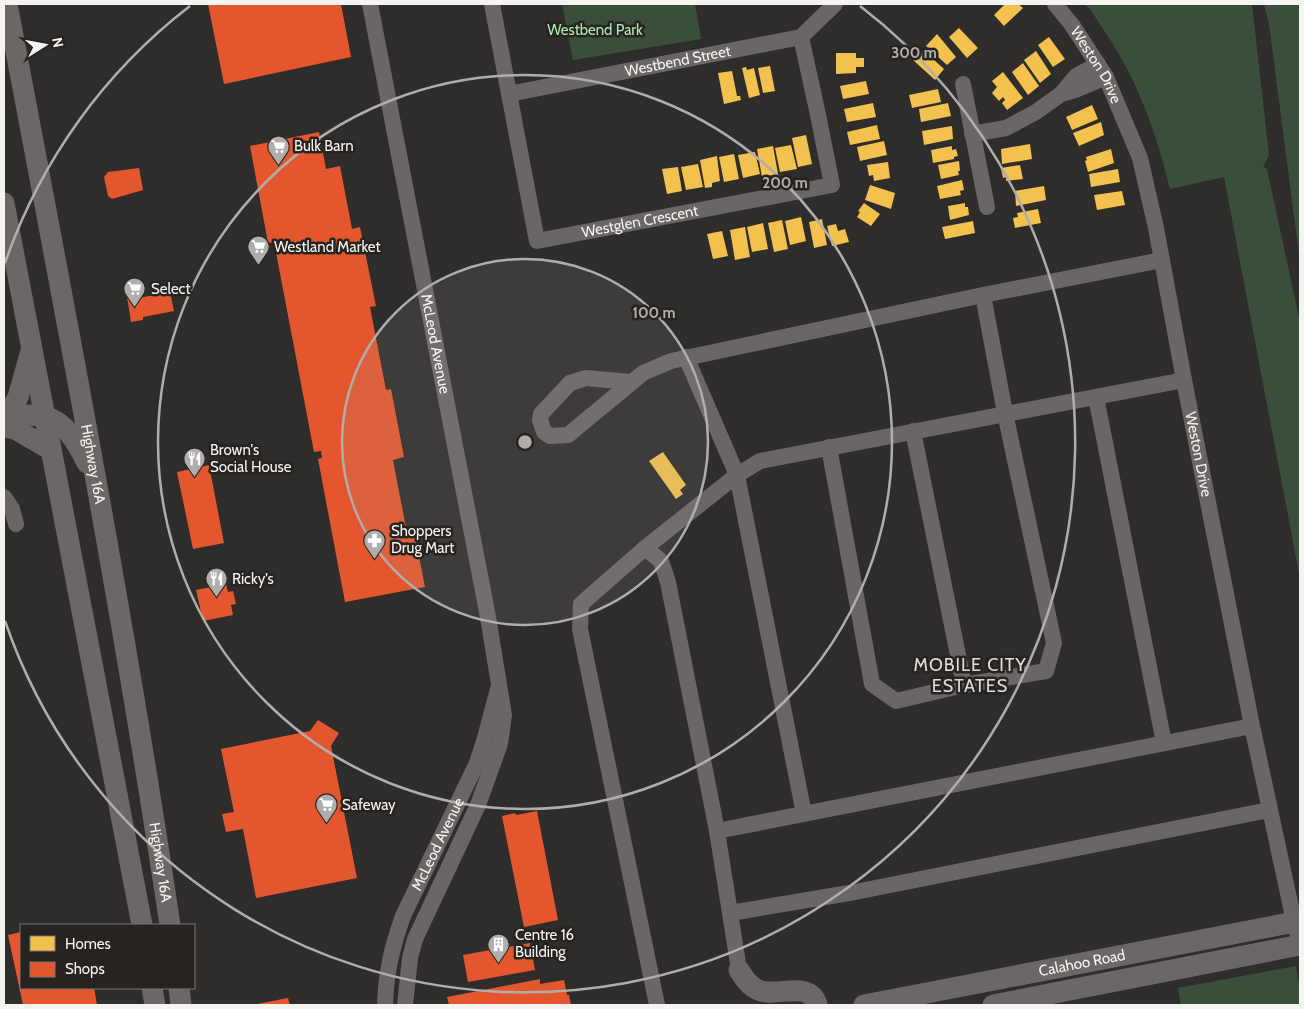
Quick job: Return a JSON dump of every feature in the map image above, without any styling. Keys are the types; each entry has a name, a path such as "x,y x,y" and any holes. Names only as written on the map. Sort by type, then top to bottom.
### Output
{"main road":[{"name":"Highway 16A","path":"6,4 98,486 170,924"},
{"name":"Highway 16A","path":"4,203 142,924"},
{"path":"4,413 14,405 18,397 32,349"},
{"path":"4,418 44,415 65,427 73,436 98,486"},
{"path":"4,427 15,428 51,450"},
{"name":"Calahoo Road","path":"864,1005 1297,922"},
{"name":"Calahoo Road","path":"993,1005 1300,944"},
{"path":"739,970 747,983 757,990 810,993 815,998 817,1005"},
{"path":"152,989 155,1005"},
{"path":"179,989 181,1005"}],"street":[{"name":"McLeod Avenue","path":"370,4 488,617 504,715 500,744 478,805 415,939 410,958 405,1005"},
{"name":"Westglen Crescent","path":"492,4 537,241 832,186 818,110 801,38"},
{"path":"801,38 835,4"},
{"name":"Weston Drive","path":"1055,4 1072,25 1102,70 1140,158 1162,260 1269,810 1297,922 1300,944"},
{"name":"Westbend Street","path":"509,94 801,38"},
{"path":"972,134 1006,128 1036,112 1061,94 1076,76 1102,70"},
{"path":"963,84 987,207"},
{"path":"630,382 586,378 570,383 541,414 540,420 544,432 550,436 568,435 630,382 649,370 686,357 1162,260"},
{"path":"829,448 872,684 896,701 964,685 1046,671 1054,643 1005,413 984,295"},
{"path":"686,357 737,475 804,814"},
{"path":"656,1005 580,629 581,604 645,548 737,475 760,461 1184,380"},
{"path":"1096,397 1164,743"},
{"path":"913,431 964,685"},
{"path":"4,497 12,509 16,524"},
{"path":"645,548 662,561 668,582 717,831 739,970"},
{"name":"McLeod Avenue","path":"385,1005 386,976 400,924 477,763 486,738 499,684"},
{"path":"717,831 1252,726"},
{"path":"730,913 855,892 1269,810"}],"green space":[{"name":"Westbend Park","path":"562,4 695,4 701,39 573,60"},
{"path":"1085,4 1252,4 1269,155 1263,167 1267,169 1300,322 1300,579 1224,177 1170,189 1159,148 1136,88 1116,50 1091,10"},
{"path":"1264,4 1300,4 1300,262 1269,24"},
{"path":"1296,966 1300,989 1300,1005 1181,1005 1178,988"}],"building: Homes":[{"path":"1005,4 1018,4 1023,8 1004,26 994,15"},
{"path":"959,28 978,48 967,58 949,37"},
{"path":"937,34 956,57 947,65 926,46"},
{"path":"1049,37 1065,59 1053,67 1038,45"},
{"path":"923,50 944,69 935,80 913,60"},
{"path":"1036,51 1051,74 1040,83 1024,60"},
{"path":"836,53 856,53 856,58 864,58 864,67 856,67 856,73 836,74"},
{"path":"1023,63 1039,86 1028,95 1012,72"},
{"path":"770,66 775,91 763,93 758,68"},
{"path":"746,67 747,70 754,68 760,95 749,98 742,68"},
{"path":"732,71 737,96 740,96 741,100 724,104 718,73"},
{"path":"1003,72 1023,98 1007,110 1002,103 1005,100 1003,97 999,101 992,93 997,87 992,81"},
{"path":"866,81 869,94 843,99 840,86"},
{"path":"938,89 941,102 912,108 909,95"},
{"path":"873,103 876,117 847,122 844,109"},
{"path":"948,103 951,116 921,122 919,109"},
{"path":"1092,105 1098,119 1072,130 1066,117"},
{"path":"1101,122 1104,135 1079,146 1073,133"},
{"path":"877,125 880,139 850,145 847,132"},
{"path":"952,126 953,139 924,145 922,131"},
{"path":"806,135 812,164 798,167 792,138"},
{"path":"884,141 887,155 860,161 857,147"},
{"path":"1030,144 1032,159 1002,164 1001,149"},
{"path":"791,145 797,169 780,172 775,148"},
{"path":"773,146 778,174 762,177 757,149"},
{"path":"952,146 952,150 956,149 958,156 954,157 954,159 933,163 931,150"},
{"path":"1111,149 1114,163 1088,172 1085,161 1087,160 1086,157"},
{"path":"755,152 760,174 743,178 738,155"},
{"path":"734,154 739,179 724,182 719,157"},
{"path":"717,156 720,181 712,183 712,187 705,188 700,160"},
{"path":"959,161 959,175 941,179 938,165"},
{"path":"888,162 890,178 874,181 873,175 869,176 867,165"},
{"path":"698,164 703,187 686,190 681,167"},
{"path":"1020,165 1023,179 1006,181 1006,177 1003,178 1001,168"},
{"path":"678,167 682,191 667,194 662,169"},
{"path":"1118,169 1120,182 1091,187 1089,174"},
{"path":"962,180 964,190 960,191 961,195 940,199 937,186"},
{"path":"870,185 895,193 891,209 865,200"},
{"path":"1044,186 1046,200 1016,206 1015,191"},
{"path":"1122,191 1125,205 1097,210 1094,195"},
{"path":"864,203 880,214 871,226 857,217 860,212 858,211"},
{"path":"965,203 965,207 968,207 969,215 950,220 948,206"},
{"path":"1038,209 1041,223 1015,228 1013,218 1018,217 1017,213"},
{"path":"801,217 806,241 790,245 785,221"},
{"path":"822,219 827,245 814,248 809,222"},
{"path":"782,220 788,249 774,252 768,223"},
{"path":"973,221 975,233 945,239 942,227"},
{"path":"763,223 768,249 752,252 747,227"},
{"path":"836,224 838,231 845,229 849,242 832,246 827,226"},
{"path":"745,227 750,257 735,260 730,230"},
{"path":"722,231 728,256 713,259 707,234"},
{"path":"663,452 686,485 680,490 683,494 676,499 649,461"}],"building: Shops":[{"path":"208,4 341,4 351,57 224,84"},
{"path":"319,132 326,169 340,166 352,229 360,227 376,306 370,307 386,390 391,389 404,457 393,460 407,533 414,531 425,587 345,602 318,459 322,458 321,451 314,452 274,242 268,243 250,146"},
{"path":"139,168 143,190 112,199 108,196 104,177 108,172"},
{"path":"170,292 174,311 143,317 143,320 131,322 127,297 139,294 139,298"},
{"path":"209,465 224,543 193,549 177,472"},
{"name":"Ricky's","path":"226,584 228,592 233,591 236,604 231,605 233,615 203,621 196,590"},
{"path":"318,720 339,733 331,746 357,878 256,898 243,829 226,832 222,814 234,812 221,749 310,731"},
{"path":"537,811 558,920 524,927 502,816"},
{"path":"20,932 20,989 94,989 97,1005 23,1005 8,935"},
{"name":"Centre 16 Building","path":"530,943 535,970 468,982 463,955"},
{"path":"540,979 540,984 564,980 571,1005 449,1005 447,997"},
{"path":"288,998 290,1005 257,1005 257,1004"}],"place":[{"name":"Bulk Barn","path":"278,165"},
{"name":"Westland Market","path":"258,266"},
{"name":"Select","path":"135,308"},
{"name":"Brown's Social House","path":"194,478"},
{"name":"Shoppers Drug Mart","path":"375,559"},
{"name":"Ricky's","path":"216,598"},
{"name":"Safeway","path":"326,824"},
{"name":"Centre 16 Building","path":"499,963"}],"district":[{"name":"MOBILE CITY ESTATES","path":"970,675"}]}
